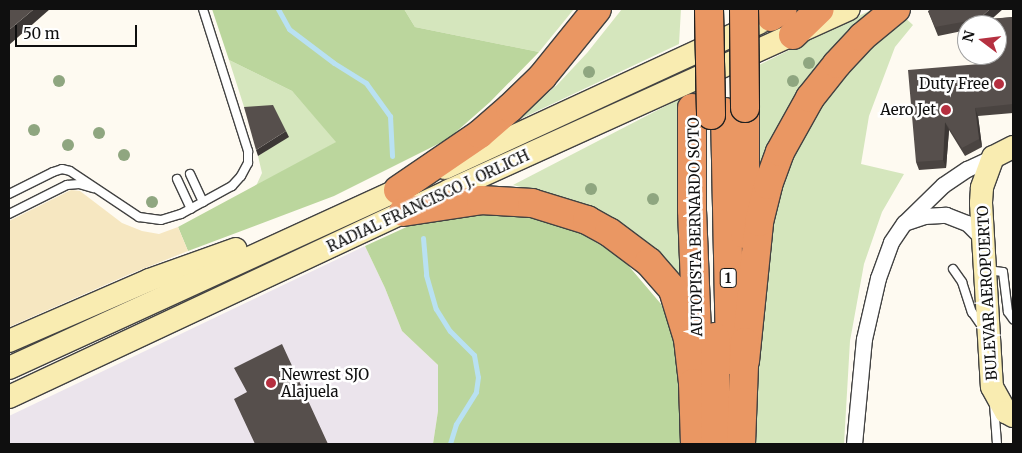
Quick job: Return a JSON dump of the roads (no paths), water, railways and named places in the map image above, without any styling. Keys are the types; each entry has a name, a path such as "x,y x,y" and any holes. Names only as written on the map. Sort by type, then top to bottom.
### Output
{"highway":[{"path":"400,201 510,108 542,77 597,9"},
{"name":"AUTOPISTA BERNARDO SOTO","path":"692,9 719,111 731,444"},
{"name":"AUTOPISTA BERNARDO SOTO","path":"709,9 745,361"},
{"name":"AUTOPISTA BERNARDO SOTO","path":"716,444 719,111 725,9"},
{"name":"AUTOPISTA BERNARDO SOTO","path":"703,444 692,210 744,9"},
{"path":"793,35 820,9"},
{"path":"745,361 759,222 768,185 780,152 810,98 837,64 862,37 896,9"},
{"path":"400,201 481,200 532,203 587,220 636,251 649,262 673,290 680,309 688,339 692,374 695,444"},
{"name":"1","path":"741,444 745,361"}],"main road":[{"name":"RADIAL FRANCISCO J. ORLICH","path":"9,368 362,206 400,201 793,35 849,9"},
{"name":"RADIAL FRANCISCO J. ORLICH","path":"9,397 777,13"},
{"path":"993,157 1013,147"},
{"name":"BULEVAR AEROPUERTO","path":"993,157 982,188 983,239 992,387 1006,412 1013,416"},
{"path":"9,341 149,280 362,206"}],"street":[{"path":"854,444 864,339 878,278 891,242 904,223 944,184 967,169 993,157"},
{"path":"904,223 924,216 946,215 967,224 983,239"}],"lane":[{"path":"9,194 62,169 70,171 100,190 128,211 150,220 161,220 191,208 232,186 248,163 248,151 203,9"},
{"path":"190,174 203,202"},
{"path":"177,179 191,208"},
{"path":"9,214 67,185 79,184 100,190"},
{"path":"954,269 962,282 972,312 989,337"},
{"path":"985,270 1003,272 1008,312 1013,319"},
{"path":"992,387 997,444"}],"waterway":[{"path":"278,9 289,29 334,63 366,83 390,116 392,156"},
{"path":"423,238 426,275 436,309 450,331 474,355 478,377 476,392 456,424 450,444"}],"place":[{"name":"Duty Free","path":"999,84"},
{"name":"Aero Jet","path":"946,110"},
{"name":"Newrest SJO Alajuela","path":"271,383"}]}
